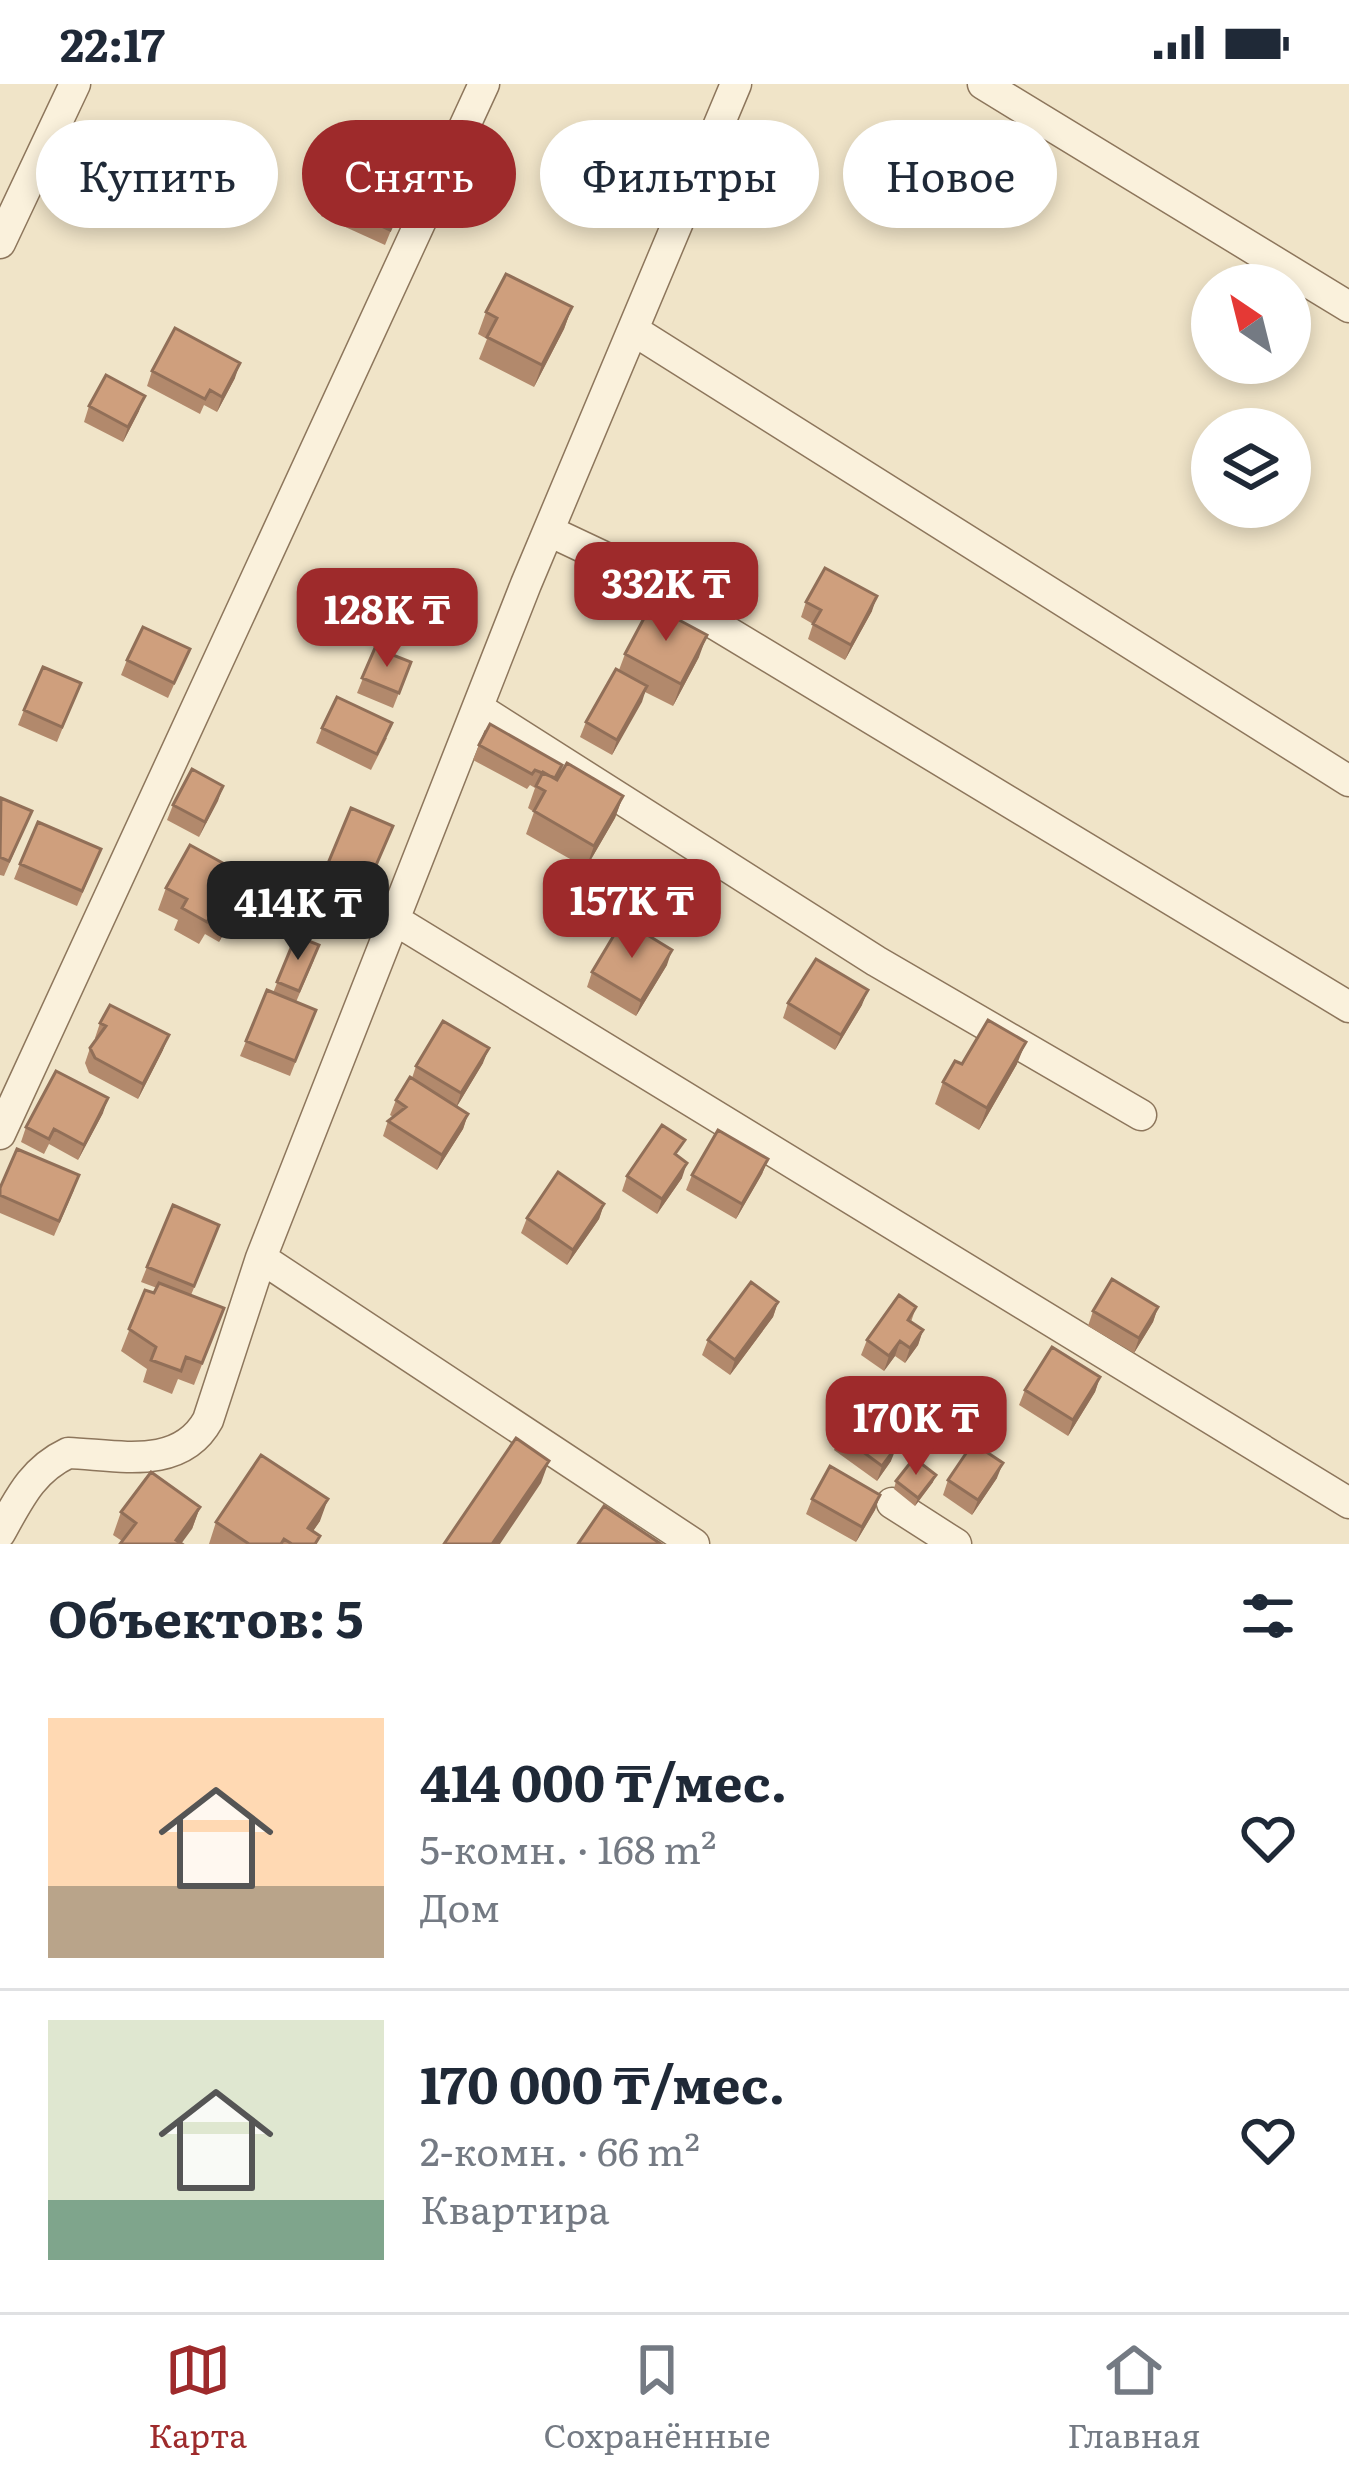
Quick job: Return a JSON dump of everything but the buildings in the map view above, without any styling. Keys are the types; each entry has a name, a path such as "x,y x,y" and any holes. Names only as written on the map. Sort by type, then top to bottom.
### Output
{"street":[{"path":"0,243 75,84"},
{"path":"0,1134 484,84"},
{"path":"0,1532 34,1474 53,1460 68,1453 164,1456 199,1437 261,1258 478,708 736,84"},
{"path":"983,84 1349,308"},
{"path":"633,330 1349,781"},
{"path":"549,531 602,556 974,776 1349,1007"},
{"path":"478,708 876,961 1141,1115"},
{"path":"395,920 1349,1503"},
{"path":"261,1258 694,1544"},
{"path":"892,1503 956,1544"}]}
